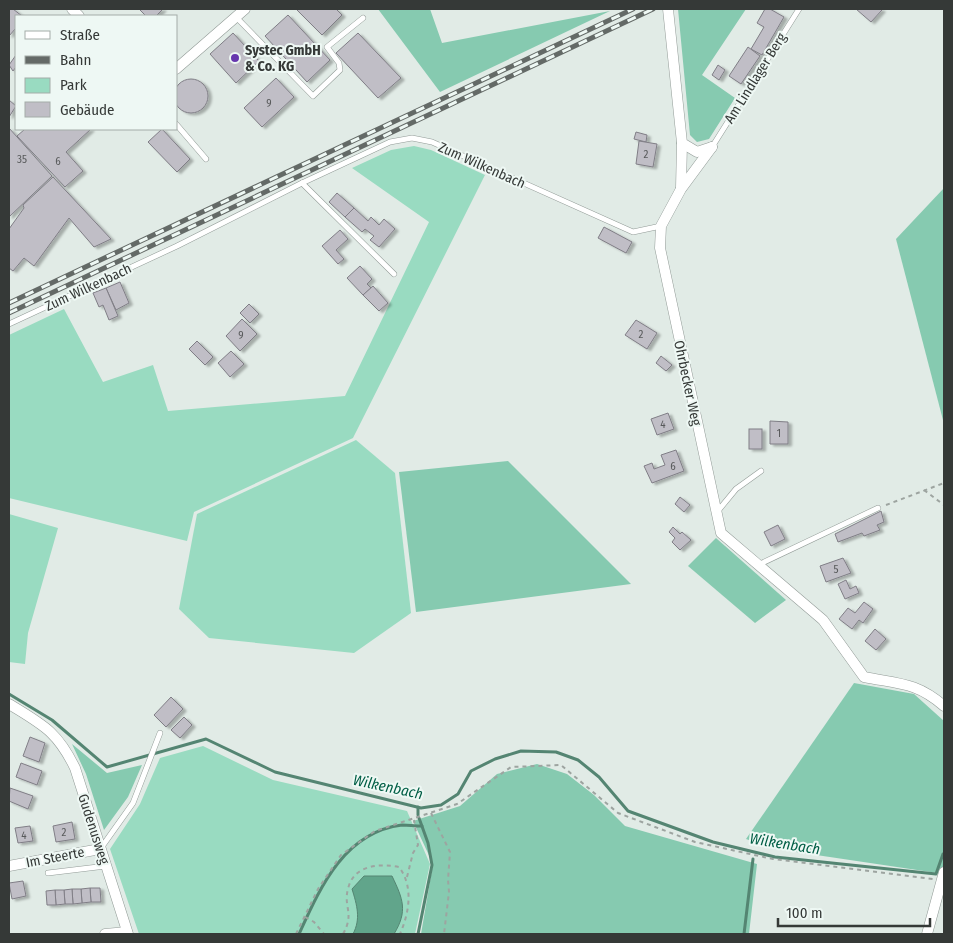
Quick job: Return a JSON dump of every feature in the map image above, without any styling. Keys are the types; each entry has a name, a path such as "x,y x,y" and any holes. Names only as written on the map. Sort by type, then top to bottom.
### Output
{"street":[{"path":"178,67 245,9"},
{"name":"Ohrbecker Weg","path":"668,9 682,143 681,189"},
{"path":"682,143 697,152 712,147"},
{"name":"Ohrbecker Weg","path":"712,147 681,189 661,226 660,248 721,533 823,620 864,677 913,686 927,692 944,706"},
{"name":"Gudenusweg","path":"9,704 50,730 64,746 75,768 128,933"},
{"name":"Im Steerte","path":"9,866 100,849"},
{"path":"927,934 943,876"},
{"path":"105,934 128,933"}],"lane":[{"name":"Am Lindlager Berg","path":"712,147 799,9"},
{"path":"236,16 313,96 340,70 339,63 327,47 363,18"},
{"path":"178,126 206,159"},
{"name":"Zum Wilkenbach","path":"9,324 177,246 302,183 390,142 412,138 432,142 633,232 661,226"},
{"path":"302,183 394,274"},
{"path":"716,512 736,489 761,471"},
{"path":"758,566 878,508"},
{"path":"100,849 133,803 160,733"},
{"path":"48,873 106,866"}],"path":[{"path":"878,508 944,483"},
{"path":"924,490 944,505"},
{"path":"296,934 318,889 341,854 375,831 457,804 511,767 560,765 618,813 695,842 773,859 943,876"},
{"path":"431,813 450,852 449,892 444,934"},
{"path":"400,934 407,916 406,877 413,853 418,845 414,818"},
{"path":"343,934 350,918 348,889 358,873 370,866 388,865 399,867 406,877"},
{"path":"305,917 314,922 324,934"}],"green space":[{"path":"414,146 431,150 485,175 353,438 194,512 187,541 9,498 9,335 64,309 103,382 153,365 168,411 345,396 429,222 352,168 391,150"},
{"path":"356,440 395,473 411,613 354,653 209,638 179,609 197,514"},
{"path":"9,514 58,528 28,633 25,664 9,662"},
{"path":"203,746 273,780 407,811 430,864 415,934 139,934 110,849 140,804 160,758"}],"shaded area":[{"path":"378,9 430,9 442,43 610,11 440,92"},
{"path":"678,9 746,9 702,75 735,98 709,139 697,142 690,135"},
{"path":"944,188 944,424 896,239"},
{"path":"508,461 631,584 416,612 399,472"},
{"path":"716,538 786,600 755,623 688,566"},
{"path":"854,683 914,694 944,721 944,874 776,849 746,839"},
{"path":"72,744 107,773 142,765 128,797 104,830 86,774"},
{"path":"537,764 567,774 594,795 625,826 757,864 749,934 421,934 433,864 413,821 460,806 497,774"},
{"path":"364,876 392,876 402,905 401,918 394,934 353,934 358,917 352,889"}],"building":[{"path":"9,9 13,9 21,15 15,15 15,29 9,36"},
{"path":"139,9 163,9 157,15 145,15"},
{"path":"296,9 336,9 342,15 322,35"},
{"path":"765,9 770,9 784,17 762,55 751,49 764,27 757,23"},
{"path":"856,9 880,9 882,10 871,22"},
{"path":"288,15 330,60 307,82 265,36"},
{"name":"Systec GmbH & Co. KG","path":"233,33 259,61 236,83 210,54"},
{"path":"358,33 401,78 378,98 336,53"},
{"path":"748,47 760,56 741,84 729,76"},
{"path":"15,56 15,68 13,71 9,65"},
{"path":"718,65 725,70 719,80 712,75"},
{"path":"276,78 294,97 262,127 244,108"},
{"path":"191,79 203,84 208,96 203,108 191,113 179,108 179,84"},
{"path":"9,100 15,105 15,108 9,117"},
{"path":"9,128 52,176 9,217"},
{"path":"24,130 90,130 66,152 83,171 65,187 17,136"},
{"path":"163,130 190,159 177,172 148,142"},
{"path":"636,132 647,135 646,142 634,139"},
{"path":"639,141 657,144 653,167 636,164"},
{"path":"53,177 111,239 94,247 69,218 34,266 24,258 13,271 9,268 9,229 24,208 23,205"},
{"path":"337,193 354,208 345,217 329,202"},
{"path":"354,208 368,221 371,217 379,225 384,219 395,229 379,247 370,240 374,236 365,229 362,232 345,217"},
{"path":"604,227 632,242 626,253 598,238"},
{"path":"340,230 348,239 336,250 344,259 338,264 322,246"},
{"path":"360,266 372,279 367,284 371,288 363,295 347,278"},
{"path":"120,282 129,303 116,310 106,288"},
{"path":"373,286 388,303 379,311 363,295"},
{"path":"106,288 118,316 109,320 103,305 99,307 93,293"},
{"path":"249,304 259,314 250,323 240,313"},
{"path":"242,319 257,334 240,351 226,336"},
{"path":"636,320 657,333 647,349 625,335"},
{"path":"197,341 213,357 205,365 189,349"},
{"path":"231,351 244,364 230,377 218,363"},
{"path":"661,356 672,365 666,371 656,363"},
{"path":"668,413 674,429 657,435 651,419"},
{"path":"770,421 788,422 788,444 770,444"},
{"path":"749,429 762,429 762,449 749,449"},
{"path":"676,450 684,471 652,483 644,466 652,463 654,469 665,465 661,455"},
{"path":"680,497 690,505 684,512 675,504"},
{"path":"881,511 884,522 877,525 880,530 864,536 862,533 838,542 835,534"},
{"path":"778,525 785,539 771,546 764,532"},
{"path":"673,527 680,534 682,532 691,540 680,550 672,542 675,538 669,532"},
{"path":"843,558 851,573 826,582 820,566"},
{"path":"846,580 850,589 856,586 859,593 845,599 838,584"},
{"path":"864,602 873,609 863,623 859,620 852,629 839,619 848,608 855,613"},
{"path":"875,629 886,639 876,650 865,641"},
{"path":"171,697 183,709 166,727 154,715"},
{"path":"184,717 192,725 180,738 171,730"},
{"path":"30,737 45,743 39,762 23,756"},
{"path":"21,763 42,771 37,785 16,777"},
{"path":"10,788 33,796 28,809 9,801"},
{"path":"72,822 75,839 56,842 53,826"},
{"path":"30,826 33,841 18,843 15,828"},
{"path":"23,881 26,896 12,899 9,883"},
{"path":"90,888 100,888 101,902 91,902"},
{"path":"90,888 91,902 82,903 81,889"},
{"path":"72,889 81,889 82,903 73,904"},
{"path":"72,889 73,904 65,904 64,890"},
{"path":"55,890 64,890 65,904 56,905"},
{"path":"55,890 56,905 47,905 46,891"}],"waterway":[{"name":"Wilkenbach","path":"9,694 52,720 107,767 206,739 275,772 421,808 441,805 458,794 471,771 495,759 521,751 556,752 578,760 599,777 628,811 713,842 775,857 936,874 943,854"},
{"name":"Wilkenbach","path":"418,807 418,815"},
{"path":"418,934 432,865 428,843 419,818"},
{"path":"299,934 326,881 349,850 364,839 382,830 402,825 422,826"},
{"path":"744,934 753,859"}],"railway":[{"path":"9,303 633,9"},
{"path":"9,313 653,9"}],"place":[{"name":"Systec GmbH & Co. KG","path":"235,58"}]}
